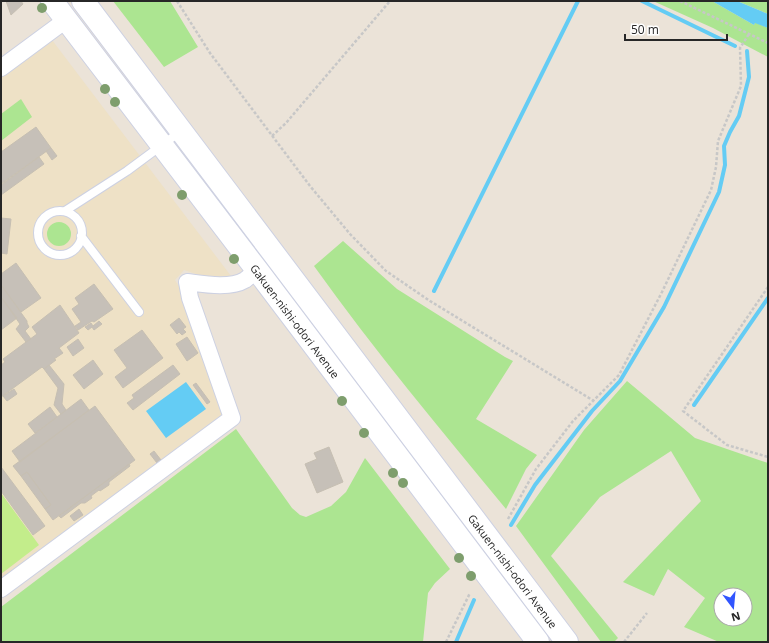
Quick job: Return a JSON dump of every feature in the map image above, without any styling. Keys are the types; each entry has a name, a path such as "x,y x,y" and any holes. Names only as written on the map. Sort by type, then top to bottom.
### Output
{"main road":[{"name":"Gakuen-nishi-odori Avenue","path":"52,1 538,642"},
{"name":"Gakuen-nishi-odori Avenue","path":"83,1 567,642"}],"street":[{"path":"1,68 66,20"},
{"path":"1,589 232,418 190,298 187,282 217,285 237,283 245,280 257,270"}],"lane":[{"path":"65,211 77,219 81,225 81,236 77,247 71,252 56,254 44,247 40,242 38,235 41,222 46,216 58,211 65,211 127,171 181,131"},
{"path":"81,236 139,312"}],"path":[{"path":"177,1 210,53 310,186 350,234 386,271 436,306 594,401"},
{"path":"272,136 286,123 390,1"},
{"path":"680,1 768,43"},
{"path":"508,519 536,469 573,421 619,375 662,292 711,190 716,168 718,141 741,86 740,48 749,34"},
{"path":"768,286 683,411 727,445 768,457"},
{"path":"446,642 470,593"},
{"path":"624,642 648,613"}],"shaded area":[{"path":"52,40 231,276 208,278 184,270 175,280 184,295 224,412 222,419 1,581 1,78"}],"green space":[{"path":"113,1 170,1 198,47 164,67"},
{"path":"653,1 712,1 754,25 755,22 768,28 768,57 713,28"},
{"path":"737,1 768,1 768,14"},
{"path":"21,99 32,117 1,141 1,114"},
{"path":"59,222 68,225 71,234 68,243 59,246 50,243 47,234 50,225"},
{"path":"343,241 397,289 513,361 476,419 537,455 526,469 506,509 384,359 314,266"},
{"path":"627,381 695,438 768,463 768,642 719,642 684,627 705,598 668,569 654,596 623,582 701,501 671,451 600,497 551,556 618,638 614,642 601,642 516,526 584,430"},
{"path":"236,429 292,508 300,515 306,517 331,506 346,492 365,458 450,569 435,583 428,593 423,642 1,642 1,607"},
{"path":"1,493 39,545 1,574"}],"water":[{"path":"712,1 737,1 768,14 768,28 755,23 754,25"},
{"path":"186,382 206,409 166,438 146,411"}],"building":[{"path":"6,1 21,1 23,4 11,15"},
{"path":"36,127 51,148 1,184 1,152"},
{"path":"51,148 57,156 52,160 46,151"},
{"path":"39,157 44,164 1,195 1,185"},
{"path":"1,218 11,219 7,254 1,253"},
{"path":"16,263 41,298 21,312 1,285 1,274"},
{"path":"94,284 113,309 94,322 92,321 78,330 75,326 81,322 72,309 79,304 75,298"},
{"path":"1,285 27,321 29,327 25,331 31,339 26,342 16,329 20,324 1,297"},
{"path":"1,297 17,318 1,330"},
{"path":"60,305 79,333 59,348 63,353 54,359 56,360 44,369 42,367 1,397 1,365 5,362 3,359 37,334 32,327"},
{"path":"179,318 186,327 183,329 186,332 182,335 179,332 177,334 170,325"},
{"path":"99,321 102,324 94,330 92,327 88,330 85,327 91,323 93,326"},
{"path":"142,330 163,358 123,388 115,377 127,368 114,350"},
{"path":"187,337 198,353 187,361 176,344"},
{"path":"78,339 84,348 73,356 67,347"},
{"path":"93,360 103,374 84,389 73,375"},
{"path":"49,365 64,384 62,404 66,410 61,414 54,405 58,388 44,369"},
{"path":"173,365 180,374 133,410 127,403 134,398 132,395"},
{"path":"196,383 210,402 207,404 193,385"},
{"path":"14,389 17,394 7,401 3,396"},
{"path":"81,399 89,410 20,462 12,451"},
{"path":"95,406 135,460 53,520 45,509 51,505 27,472 21,476 13,466"},
{"path":"50,407 57,417 35,433 28,424"},
{"path":"329,447 343,482 317,493 305,464 317,459 314,453"},
{"path":"154,451 161,460 157,463 150,454"},
{"path":"129,464 130,466 109,482 109,485 91,496 92,498 85,503 81,503 61,518 59,516"},
{"path":"1,467 45,526 33,535 1,491"},
{"path":"27,472 51,505 45,509 21,476"},
{"path":"79,509 83,515 74,521 70,516"}],"waterway":[{"path":"434,291 578,1"},
{"path":"642,1 735,46"},
{"path":"511,525 535,485 592,411 620,381 664,307 719,192 725,165 724,146 739,116 749,77 747,51"},
{"path":"694,405 768,298"},
{"path":"456,642 474,600"}]}
